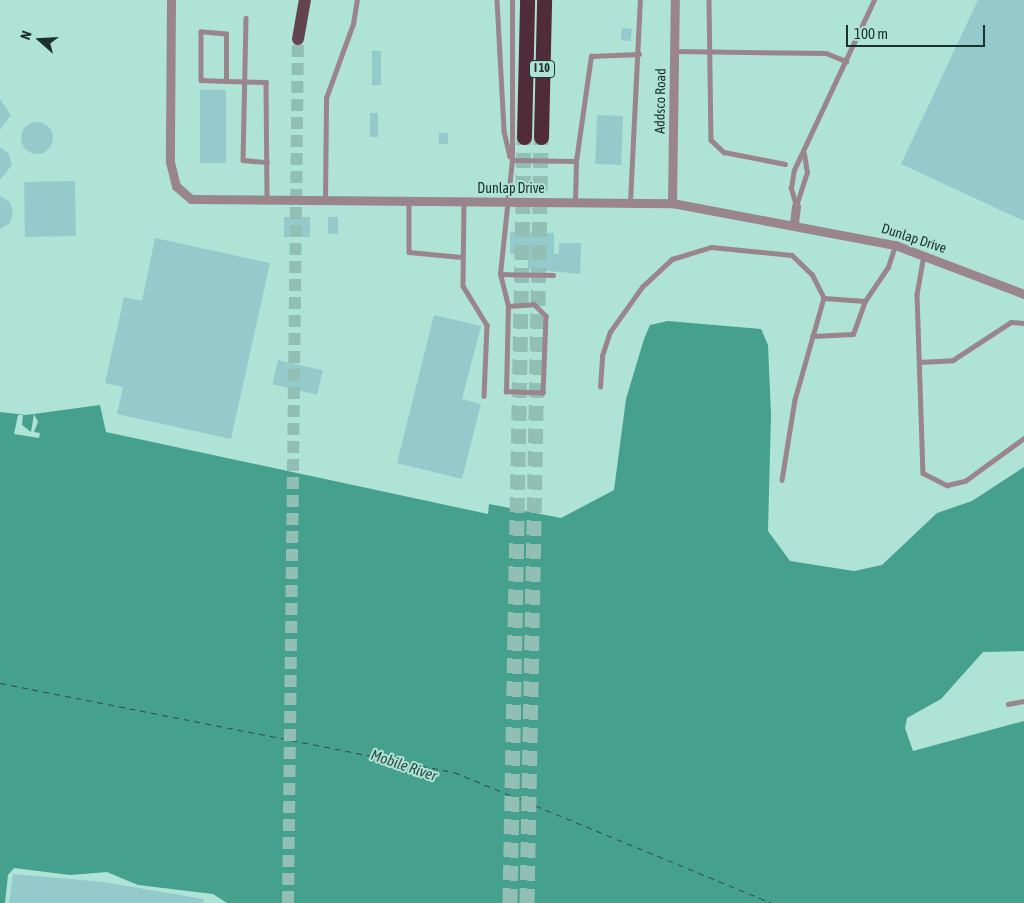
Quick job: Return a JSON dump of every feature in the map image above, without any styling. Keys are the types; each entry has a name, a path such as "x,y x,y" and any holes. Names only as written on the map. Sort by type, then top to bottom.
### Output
{"highway":[{"name":"I 10","path":"524,137 526,0"},
{"name":"I 10","path":"541,137 544,0"}],"main road":[{"path":"294,0 298,35 303,4"}],"street":[{"name":"Dunlap Drive","path":"172,0 170,162 176,186 190,199 202,201 267,202 672,203 794,223 895,245 924,254 1024,294"},
{"name":"Addsco Road","path":"672,203 675,0"},
{"path":"794,223 796,206"}],"lane":[{"path":"325,201 326,98 354,24 357,0"},
{"path":"497,0 504,131 512,160"},
{"path":"508,306 534,304 546,316 543,392 506,392 508,306 500,274 512,160 512,0"},
{"path":"630,202 632,96 639,54 640,0"},
{"path":"709,0 709,134 715,147 785,164"},
{"path":"796,206 791,188 794,170 804,154 874,0"},
{"path":"246,18 243,160 267,162"},
{"path":"226,81 226,34 201,32 201,80 244,82 266,82 267,202"},
{"path":"674,51 826,53 846,61"},
{"path":"575,202 576,161 591,56 639,54"},
{"path":"796,206 807,173 804,154"},
{"path":"512,160 576,161"},
{"path":"409,201 409,252 461,257"},
{"path":"464,202 461,257 463,286 487,325 484,396"},
{"path":"812,336 853,334 865,301 888,267 895,245"},
{"path":"600,387 605,343 622,312 656,271 686,252 711,247 792,256 812,274 824,298 812,336 782,480"},
{"path":"924,254 918,275 920,464 934,482 965,481 1024,438"},
{"path":"500,274 553,275"},
{"path":"824,298 865,301"},
{"path":"919,362 953,360 1011,322 1024,323"},
{"path":"1008,704 1024,701"}],"water":[{"name":"Mobile River","path":"668,321 761,329 768,345 771,415 768,531 790,561 854,571 882,565 937,513 972,501 1024,467 1024,651 983,652 941,699 907,718 905,728 913,751 1024,721 1024,903 227,903 213,894 138,885 107,872 70,875 14,868 8,875 5,903 0,903 0,412 26,415 100,405 106,432 488,514 489,504 561,518 614,490 626,399 644,339 650,325"}],"pier":[{"path":"34,414 38,422 34,432 40,433 39,438 14,434 18,415 23,415 22,425 31,432"}],"building":[{"path":"978,0 1024,0 1024,221 901,164"},
{"path":"622,28 632,29 631,41 621,40"},
{"path":"372,51 381,51 381,85 372,85"},
{"path":"200,90 226,90 226,163 200,163"},
{"path":"0,99 11,115 0,130"},
{"path":"370,113 378,113 378,137 370,137"},
{"path":"597,115 623,116 621,165 595,164"},
{"path":"37,122 48,127 53,138 48,149 37,154 26,149 21,138 26,127"},
{"path":"439,133 448,133 448,144 439,144"},
{"path":"0,147 9,154 12,165 0,180"},
{"path":"75,181 76,236 25,237 24,182"},
{"path":"0,196 10,202 13,212 10,223 0,229"},
{"path":"284,217 310,217 310,237 284,237"},
{"path":"328,217 338,217 338,234 328,234"},
{"path":"510,232 554,233 554,254 559,254 559,243 581,243 580,274 528,269 528,254 510,254"},
{"path":"155,238 270,263 231,439 117,414 123,387 105,383 124,297 142,301"},
{"path":"434,315 481,326 462,399 481,404 462,479 397,463"},
{"path":"278,360 323,370 317,395 272,384"},
{"path":"13,874 103,882 204,899 203,903 9,903"}],"ferry route":[{"path":"0,683 454,772 772,903"}],"tunnel":[{"path":"288,903 298,39"},
{"path":"510,903 524,137"},
{"path":"527,903 541,137"}]}
